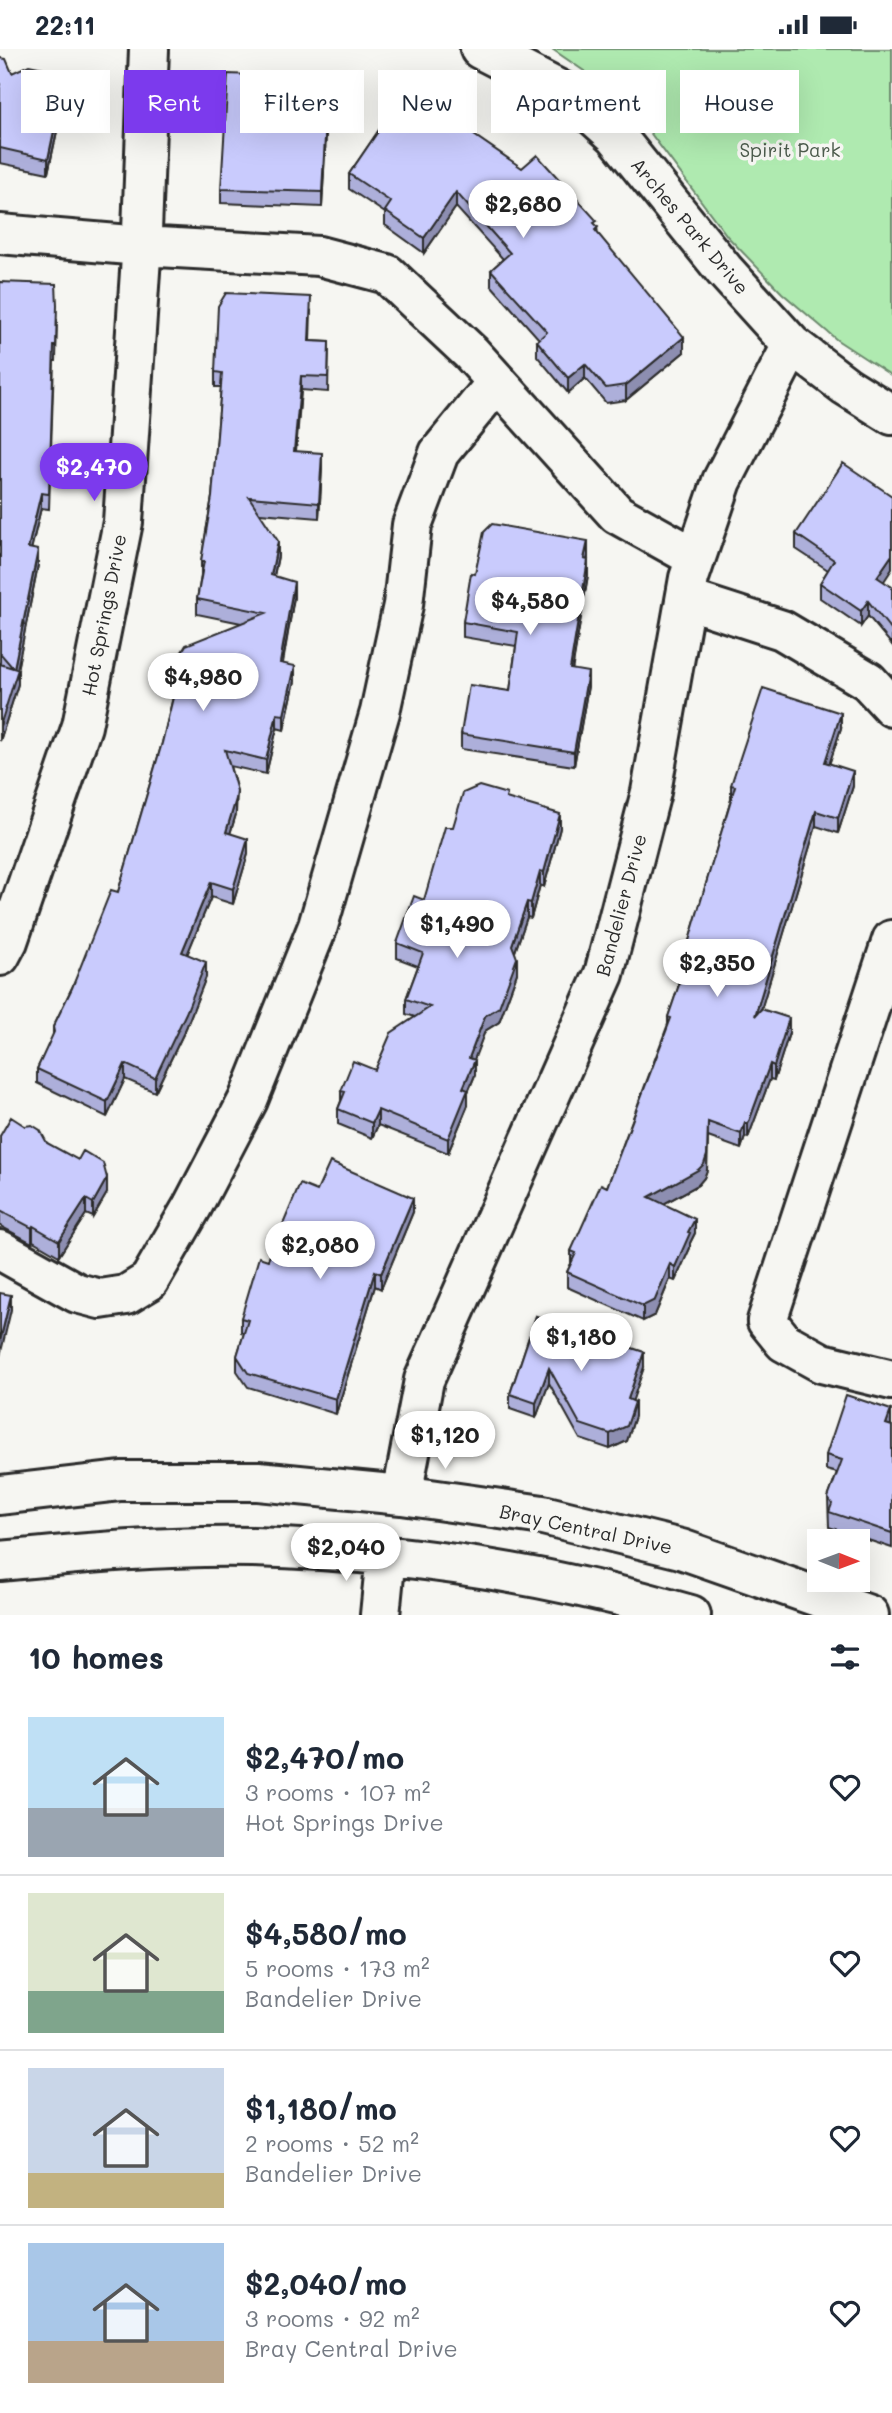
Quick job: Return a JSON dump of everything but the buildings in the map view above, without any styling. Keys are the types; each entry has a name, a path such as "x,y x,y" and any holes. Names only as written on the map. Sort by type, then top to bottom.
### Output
{"street":[{"name":"Hot Springs Drive","path":"0,956 8,941 82,726 120,535 141,246 149,49"},
{"name":"Arches Park Drive","path":"480,49 573,97 616,136 724,270 792,345 846,386 892,415"},
{"path":"0,234 141,246 319,256 387,274 471,353 617,514 696,558"},
{"name":"Bandelier Drive","path":"402,1495 424,1380 604,974 651,792 696,558 722,481 792,345"},
{"path":"0,1250 77,1293 100,1299 126,1295 149,1281 192,1207 247,1100 318,926 380,712 403,605 412,525 439,453 498,382"},
{"path":"686,599 782,630 868,681 892,707"},
{"path":"892,940 767,1321 784,1342 822,1363 892,1380"},
{"name":"Bray Central Drive","path":"0,1495 121,1481 258,1481 402,1495 543,1515 681,1549 869,1615"},
{"path":"0,1561 125,1550 240,1547 386,1555 532,1576 691,1615"},
{"path":"380,1615 386,1555"}],"green space":[{"name":"Spirit Park","path":"552,49 892,49 892,376 837,340 782,293 728,237 650,133 666,133 666,70 583,70"}]}
